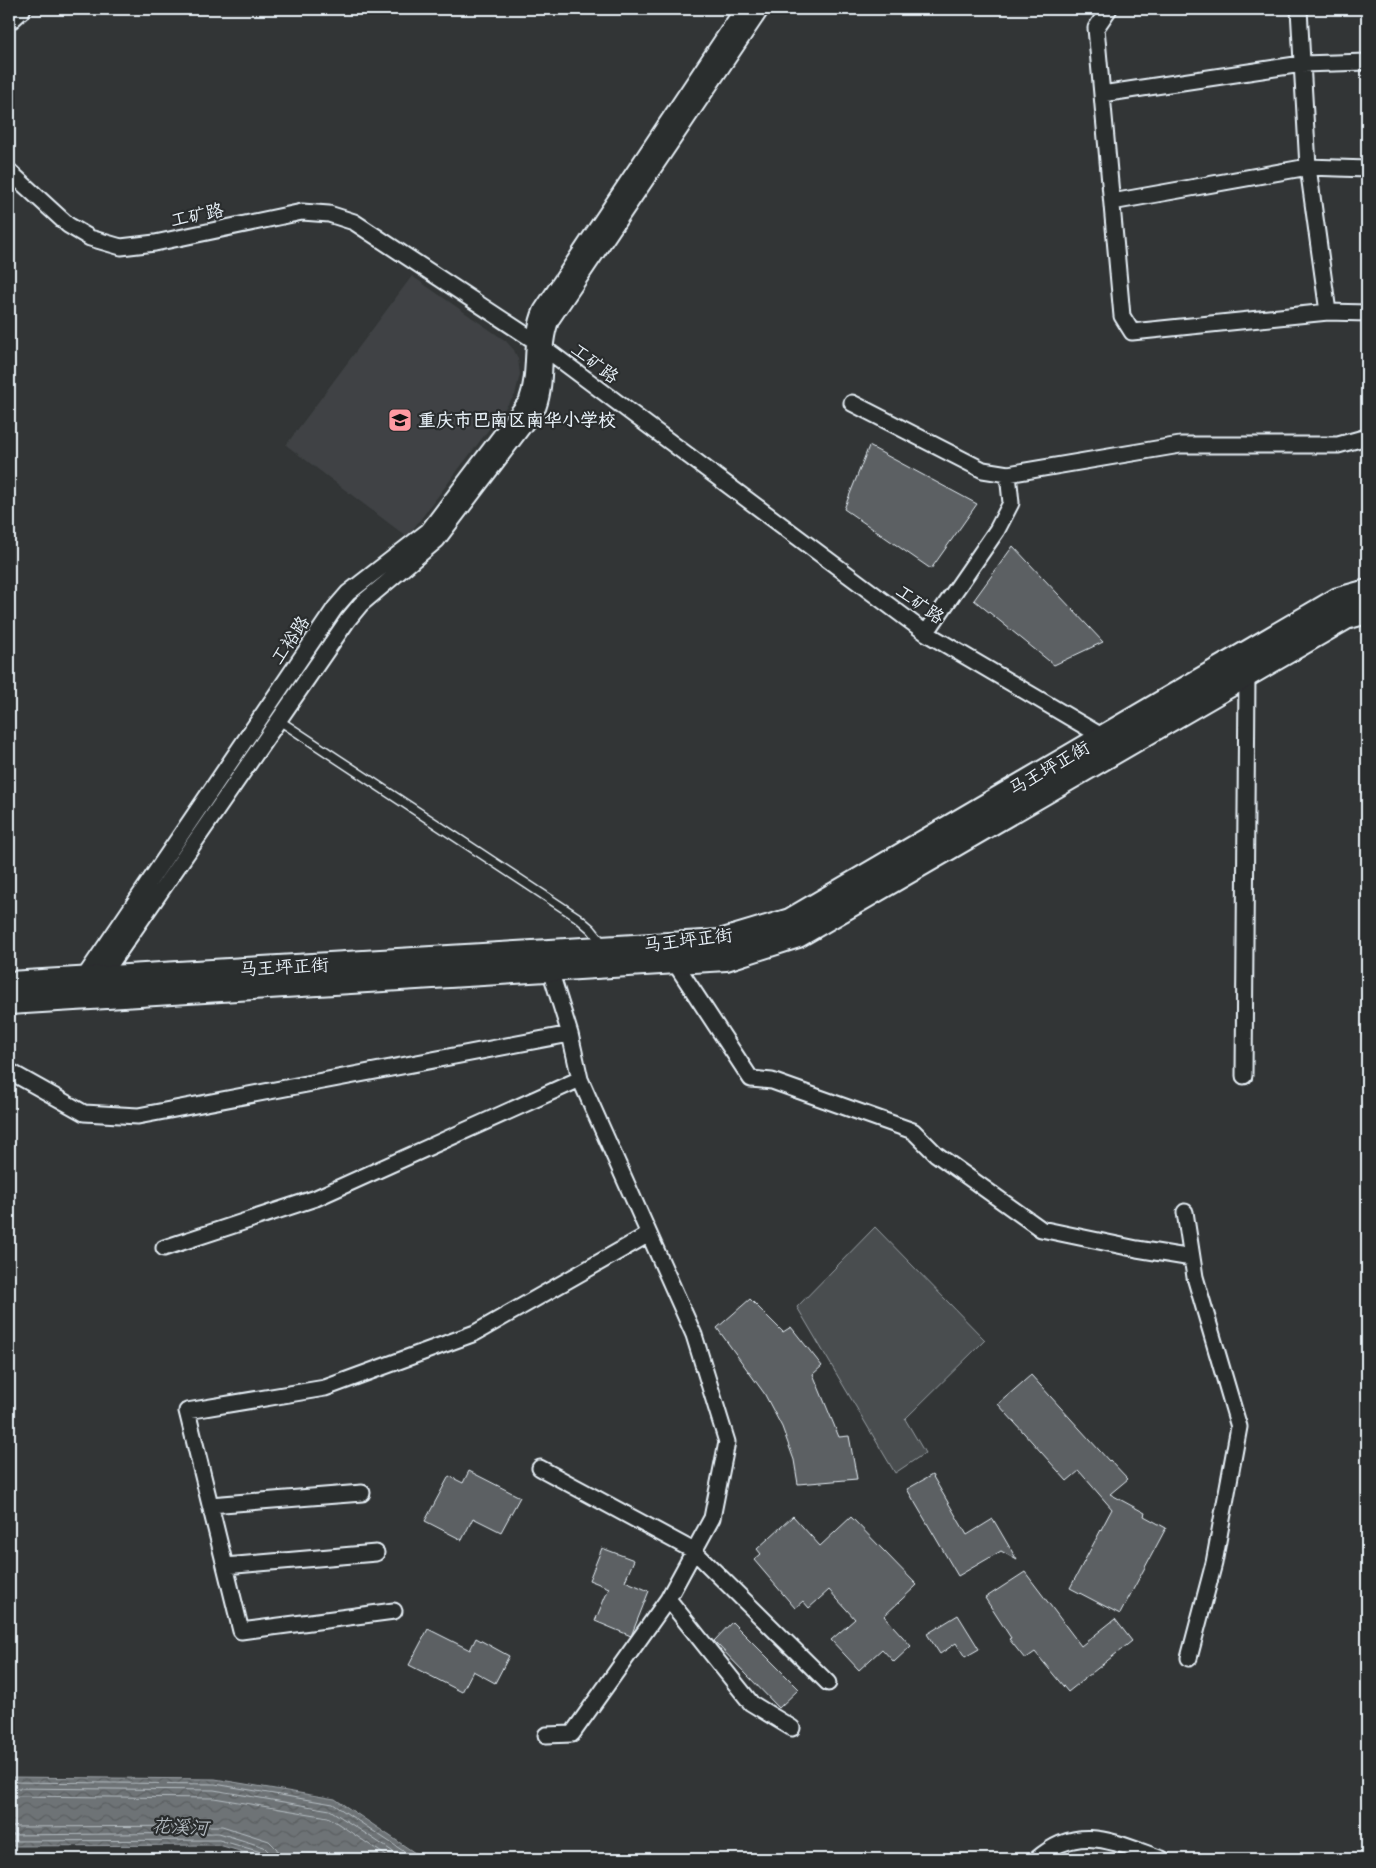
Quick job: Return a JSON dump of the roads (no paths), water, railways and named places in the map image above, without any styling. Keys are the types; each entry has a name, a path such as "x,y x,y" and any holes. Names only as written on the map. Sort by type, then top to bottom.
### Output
{"main road":[{"path":"9,19 20,9"},
{"name":"马王坪正街","path":"9,983 720,940 790,920 1338,598 1367,591"},
{"name":"马王坪正街","path":"9,1003 726,959 798,936 1247,674 1346,618 1367,612"}],"street":[{"path":"541,346 536,328 542,310 743,9"},
{"path":"541,346 551,320 761,9"},
{"path":"1109,9 1096,28 1122,316 1132,332 1328,312 1367,313"},
{"path":"1299,9 1308,167 1328,312"},
{"path":"1102,94 1302,64 1367,62"},
{"path":"1112,202 1308,167 1367,169"},
{"name":"工矿路","path":"9,171 68,225 90,238 121,247 156,244 302,212 329,214 354,222 541,346 926,632 1122,748"},
{"name":"工裕路","path":"92,978 280,721 347,621 361,604 437,540 538,407 543,389 541,346"},
{"name":"工裕路","path":"92,978 335,608 348,593 428,531 527,400 534,379 541,346"},
{"path":"852,403 983,470 1008,474 1180,445 1338,445 1367,437"},
{"path":"926,632 997,530 1011,503 1008,474"},
{"path":"1244,1076 1247,674"},
{"path":"675,963 751,1079 772,1081 913,1131 936,1154 1042,1229 1137,1249 1192,1258"},
{"path":"546,1734 572,1734 668,1599 712,1518 727,1442 694,1335 580,1078 570,1034 550,970"},
{"path":"9,1072 84,1112 138,1116 570,1034"},
{"path":"164,1248 316,1198 580,1078"},
{"path":"1185,1212 1195,1277 1239,1427 1214,1563 1189,1658"},
{"path":"394,1611 241,1631 187,1411 325,1388 475,1333 649,1234"},
{"path":"540,1468 694,1551 828,1683"},
{"path":"210,1505 362,1493"},
{"path":"225,1566 376,1553"},
{"path":"668,1599 751,1703 792,1728"},
{"path":"1037,1859 1048,1849 1068,1840 1087,1837 1105,1840 1162,1859"}],"lane":[{"path":"280,721 577,917 591,928 606,948"}],"water":[{"name":"花溪河","path":"9,1777 215,1779 335,1799 424,1859 267,1859 219,1845 9,1846"}],"place":[{"name":"重庆市巴南区南华小学校","path":"400,420"}]}
